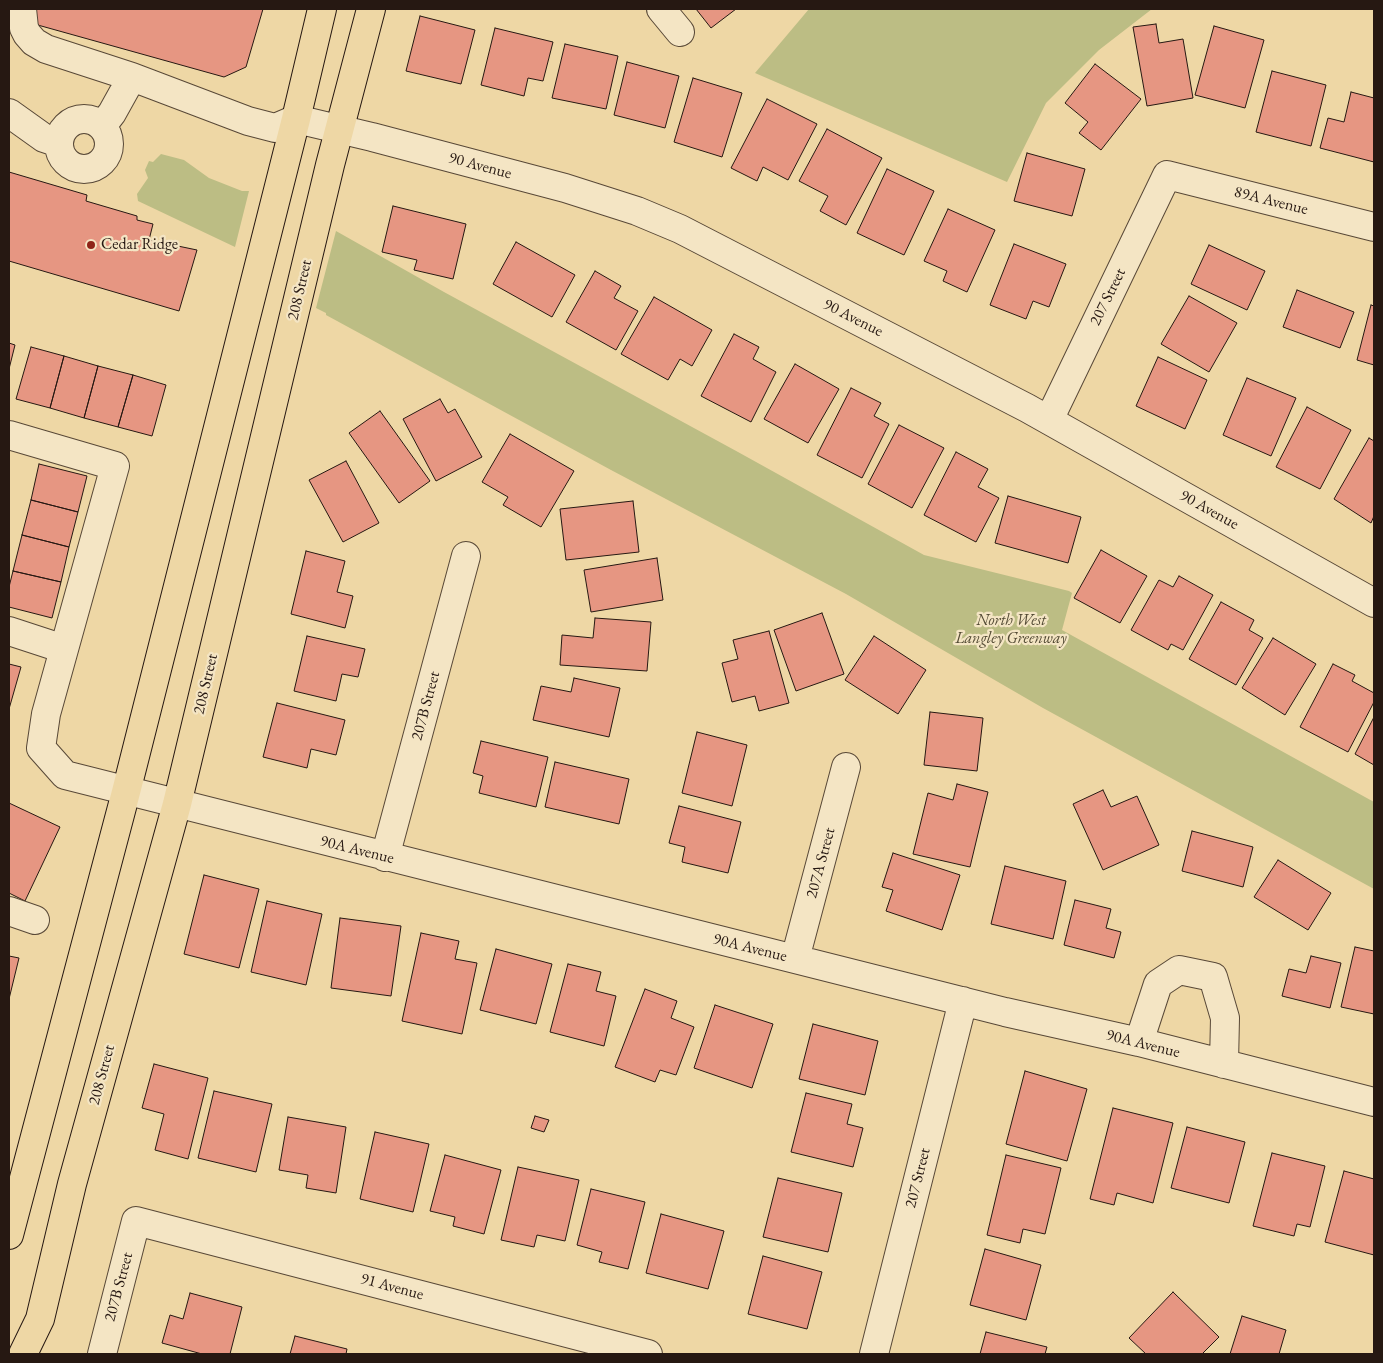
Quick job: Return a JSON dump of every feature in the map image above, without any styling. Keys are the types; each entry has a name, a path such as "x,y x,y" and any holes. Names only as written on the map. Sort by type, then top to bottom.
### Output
{"main road":[{"path":"9,1235 126,792 322,9"},
{"name":"208 Street","path":"23,1354 40,1319 72,1184 177,804 340,130 372,9"}],"street":[{"path":"22,9 24,28 34,42 46,49 132,77 248,121 275,128 296,119"},
{"path":"660,9 680,32"},
{"path":"102,126 112,113 132,77"},
{"path":"9,113 44,138 63,164 77,168 86,169 94,167 101,163 106,156 109,149 107,132 102,126 96,121 87,119 71,122 61,134 63,164"},
{"name":"90 Avenue","path":"296,119 565,188 637,210 680,229 1049,420 1374,603"},
{"name":"207 Street","path":"1049,420 1167,174"},
{"name":"89A Avenue","path":"1167,174 1374,227"},
{"path":"9,435 115,466 64,649 9,631"},
{"name":"207B Street","path":"385,857 466,556"},
{"name":"90A Avenue","path":"64,649 46,714 42,748 65,775 126,792 1005,1012 1139,1042 1374,1102"},
{"name":"207A Street","path":"795,959 846,767"},
{"path":"9,911 35,920"},
{"path":"1139,1042 1158,984 1179,970 1213,977 1225,1018 1224,1064"},
{"name":"207 Street","path":"874,1354 963,1001"},
{"name":"207B Street","path":"102,1354 136,1220"},
{"name":"91 Avenue","path":"136,1220 648,1354"}],"green space":[{"path":"809,9 1152,9 1099,50 1046,103 1007,182 755,73"},
{"path":"161,154 184,160 209,178 242,191 249,191 235,247 138,201 137,194 148,178 145,170 149,161 153,162"},
{"name":"North West Langley Greenway","path":"336,231 924,555 1069,591 1072,593 1062,630 1374,802 1374,889 1043,708 846,594 611,470 326,315 326,313 316,308"}],"building":[{"path":"31,9 263,9 246,67 224,77 27,22"},
{"path":"696,9 736,9 711,28"},
{"path":"420,16 475,30 461,84 406,71"},
{"path":"1156,24 1159,43 1183,39 1193,98 1147,106 1133,27"},
{"path":"1214,26 1264,40 1245,108 1195,95"},
{"path":"495,28 553,42 543,81 528,78 524,96 481,85"},
{"path":"565,44 618,56 606,109 552,98"},
{"path":"627,62 679,76 665,128 614,115"},
{"path":"1095,64 1141,99 1101,150 1079,133 1088,122 1065,103"},
{"path":"1272,71 1326,85 1311,146 1256,132"},
{"path":"693,78 742,93 722,157 674,142"},
{"path":"1351,92 1374,98 1374,162 1320,148 1328,118 1344,122"},
{"path":"767,99 817,124 788,180 763,167 757,181 731,168"},
{"path":"827,129 882,158 846,225 820,211 828,196 799,181"},
{"path":"1027,153 1085,169 1072,216 1014,201"},
{"path":"887,169 934,191 904,255 857,233"},
{"name":"Cedar Ridge","path":"9,172 87,195 86,201 137,216 137,220 153,224 149,240 197,250 179,311 9,261"},
{"path":"393,206 466,224 453,279 414,270 417,260 382,252"},
{"path":"948,209 995,230 967,292 943,281 947,271 924,261"},
{"path":"516,242 575,275 552,317 493,284"},
{"path":"1014,244 1066,264 1049,307 1033,301 1026,319 990,305"},
{"path":"1209,245 1265,271 1247,310 1191,284"},
{"path":"595,271 621,286 614,298 638,311 616,350 566,322"},
{"path":"1297,290 1354,312 1340,348 1283,327"},
{"path":"1189,296 1237,323 1209,372 1161,344"},
{"path":"654,297 712,330 692,366 680,359 668,380 621,354"},
{"path":"1371,305 1374,306 1374,365 1357,360"},
{"path":"734,334 759,347 753,359 776,372 751,422 701,396"},
{"path":"9,343 15,345 9,369"},
{"path":"31,347 64,356 50,408 16,399"},
{"path":"64,356 98,366 84,418 50,408"},
{"path":"1158,357 1207,380 1185,429 1136,406"},
{"path":"795,364 839,389 808,443 764,419"},
{"path":"98,366 133,375 118,427 84,418"},
{"path":"133,375 166,385 152,436 118,427"},
{"path":"1247,378 1296,398 1271,456 1223,435"},
{"path":"851,388 881,403 874,416 889,424 862,478 817,455"},
{"path":"440,399 448,413 455,409 482,457 436,481 403,419"},
{"path":"1307,407 1351,430 1320,489 1276,467"},
{"path":"380,411 430,481 399,503 349,433"},
{"path":"899,425 944,448 912,508 868,484"},
{"path":"510,434 574,471 541,527 503,505 508,497 482,482"},
{"path":"1369,438 1374,441 1374,516 1371,523 1334,499"},
{"path":"956,452 988,469 978,487 999,498 976,542 924,515"},
{"path":"346,461 379,523 343,542 309,480"},
{"path":"39,464 87,476 78,512 31,500"},
{"path":"1008,496 1081,517 1068,563 995,543"},
{"path":"31,500 78,512 69,547 22,535"},
{"path":"633,501 639,552 566,560 560,509"},
{"path":"22,535 69,547 61,582 13,571"},
{"path":"1101,550 1147,576 1120,623 1074,598"},
{"path":"306,551 345,561 337,592 353,596 345,628 291,614"},
{"path":"657,558 663,600 591,612 584,570"},
{"path":"13,571 61,582 52,618 9,607 9,587"},
{"path":"1179,576 1213,595 1183,650 1171,644 1168,650 1131,630 1159,580 1173,587"},
{"path":"1221,602 1254,620 1249,630 1263,638 1236,685 1189,659"},
{"path":"822,613 844,674 796,691 774,630"},
{"path":"595,618 651,622 647,671 560,665 562,635 593,638"},
{"path":"769,631 789,703 759,711 755,696 732,702 722,663 738,659 733,640"},
{"path":"307,636 365,649 358,677 342,674 336,701 294,691"},
{"path":"874,636 926,670 898,714 845,680"},
{"path":"1273,638 1316,664 1285,715 1242,688"},
{"path":"9,664 21,667 9,709"},
{"path":"1333,664 1355,675 1352,681 1374,693 1374,702 1348,752 1300,727"},
{"path":"574,678 620,688 609,737 533,720 541,686 571,692"},
{"path":"277,703 345,720 336,755 311,749 307,768 263,757"},
{"path":"930,712 983,718 977,771 924,765"},
{"path":"1374,717 1374,765 1355,754"},
{"path":"697,732 747,745 732,806 682,793"},
{"path":"481,741 548,757 536,807 479,793 483,776 473,773"},
{"path":"555,762 629,779 619,824 545,807"},
{"path":"957,784 988,792 970,867 913,854 928,793 953,800"},
{"path":"1103,790 1111,807 1137,796 1159,845 1103,870 1073,804"},
{"path":"9,803 60,827 25,901 9,893"},
{"path":"679,806 741,822 728,873 682,862 685,847 669,843"},
{"path":"1192,831 1253,847 1243,887 1182,871"},
{"path":"893,853 960,875 942,930 886,911 893,890 882,887"},
{"path":"1278,860 1331,893 1308,930 1254,897"},
{"path":"1005,866 1066,881 1053,939 991,924"},
{"path":"204,875 259,889 239,968 184,954"},
{"path":"1075,900 1111,909 1106,928 1121,932 1114,958 1064,945"},
{"path":"267,901 322,914 306,985 251,972"},
{"path":"340,918 401,926 391,996 331,988"},
{"path":"421,933 459,941 455,959 477,963 462,1034 402,1021"},
{"path":"1355,947 1374,951 1374,1014 1341,1007"},
{"path":"496,949 552,964 536,1024 480,1010"},
{"path":"9,956 19,958 9,999"},
{"path":"1311,956 1341,963 1330,1008 1282,996 1289,969 1306,973"},
{"path":"568,964 601,972 596,991 616,996 604,1046 550,1032"},
{"path":"645,989 677,1001 671,1018 694,1027 676,1075 660,1070 655,1082 615,1067"},
{"path":"715,1005 773,1024 752,1088 694,1068"},
{"path":"813,1024 878,1041 865,1095 799,1079"},
{"path":"154,1064 208,1078 188,1159 155,1150 164,1114 142,1108"},
{"path":"1025,1071 1087,1089 1067,1161 1006,1144"},
{"path":"214,1091 272,1104 256,1172 198,1158"},
{"path":"806,1093 852,1104 847,1124 863,1128 853,1167 791,1152"},
{"path":"1113,1108 1173,1123 1153,1203 1117,1193 1114,1205 1090,1199"},
{"path":"535,1116 549,1120 544,1132 531,1128"},
{"path":"288,1117 346,1127 336,1193 306,1188 308,1175 279,1170"},
{"path":"1187,1127 1245,1142 1229,1203 1171,1188"},
{"path":"375,1132 429,1144 413,1212 360,1199"},
{"path":"1272,1153 1325,1166 1310,1227 1297,1224 1294,1236 1253,1226"},
{"path":"445,1155 501,1170 484,1234 453,1226 455,1217 430,1211"},
{"path":"1006,1155 1061,1168 1045,1234 1023,1229 1020,1243 987,1235"},
{"path":"518,1167 579,1180 565,1241 537,1235 534,1247 501,1240"},
{"path":"1344,1171 1374,1179 1374,1255 1325,1242"},
{"path":"778,1178 842,1193 828,1252 763,1237"},
{"path":"591,1189 645,1202 628,1269 599,1262 602,1252 577,1245"},
{"path":"661,1214 724,1231 708,1289 646,1273"},
{"path":"985,1249 1041,1265 1026,1320 970,1305"},
{"path":"763,1256 822,1272 807,1329 748,1314"},
{"path":"1173,1292 1219,1337 1202,1354 1146,1354 1129,1338"},
{"path":"190,1293 242,1307 230,1354 202,1354 162,1343 170,1315 183,1319"},
{"path":"1242,1316 1286,1330 1279,1354 1230,1354"},
{"path":"986,1332 1047,1347 1045,1354 980,1354"},
{"path":"295,1336 347,1349 346,1354 290,1354"}],"place":[{"name":"Cedar Ridge","path":"91,245"}]}
